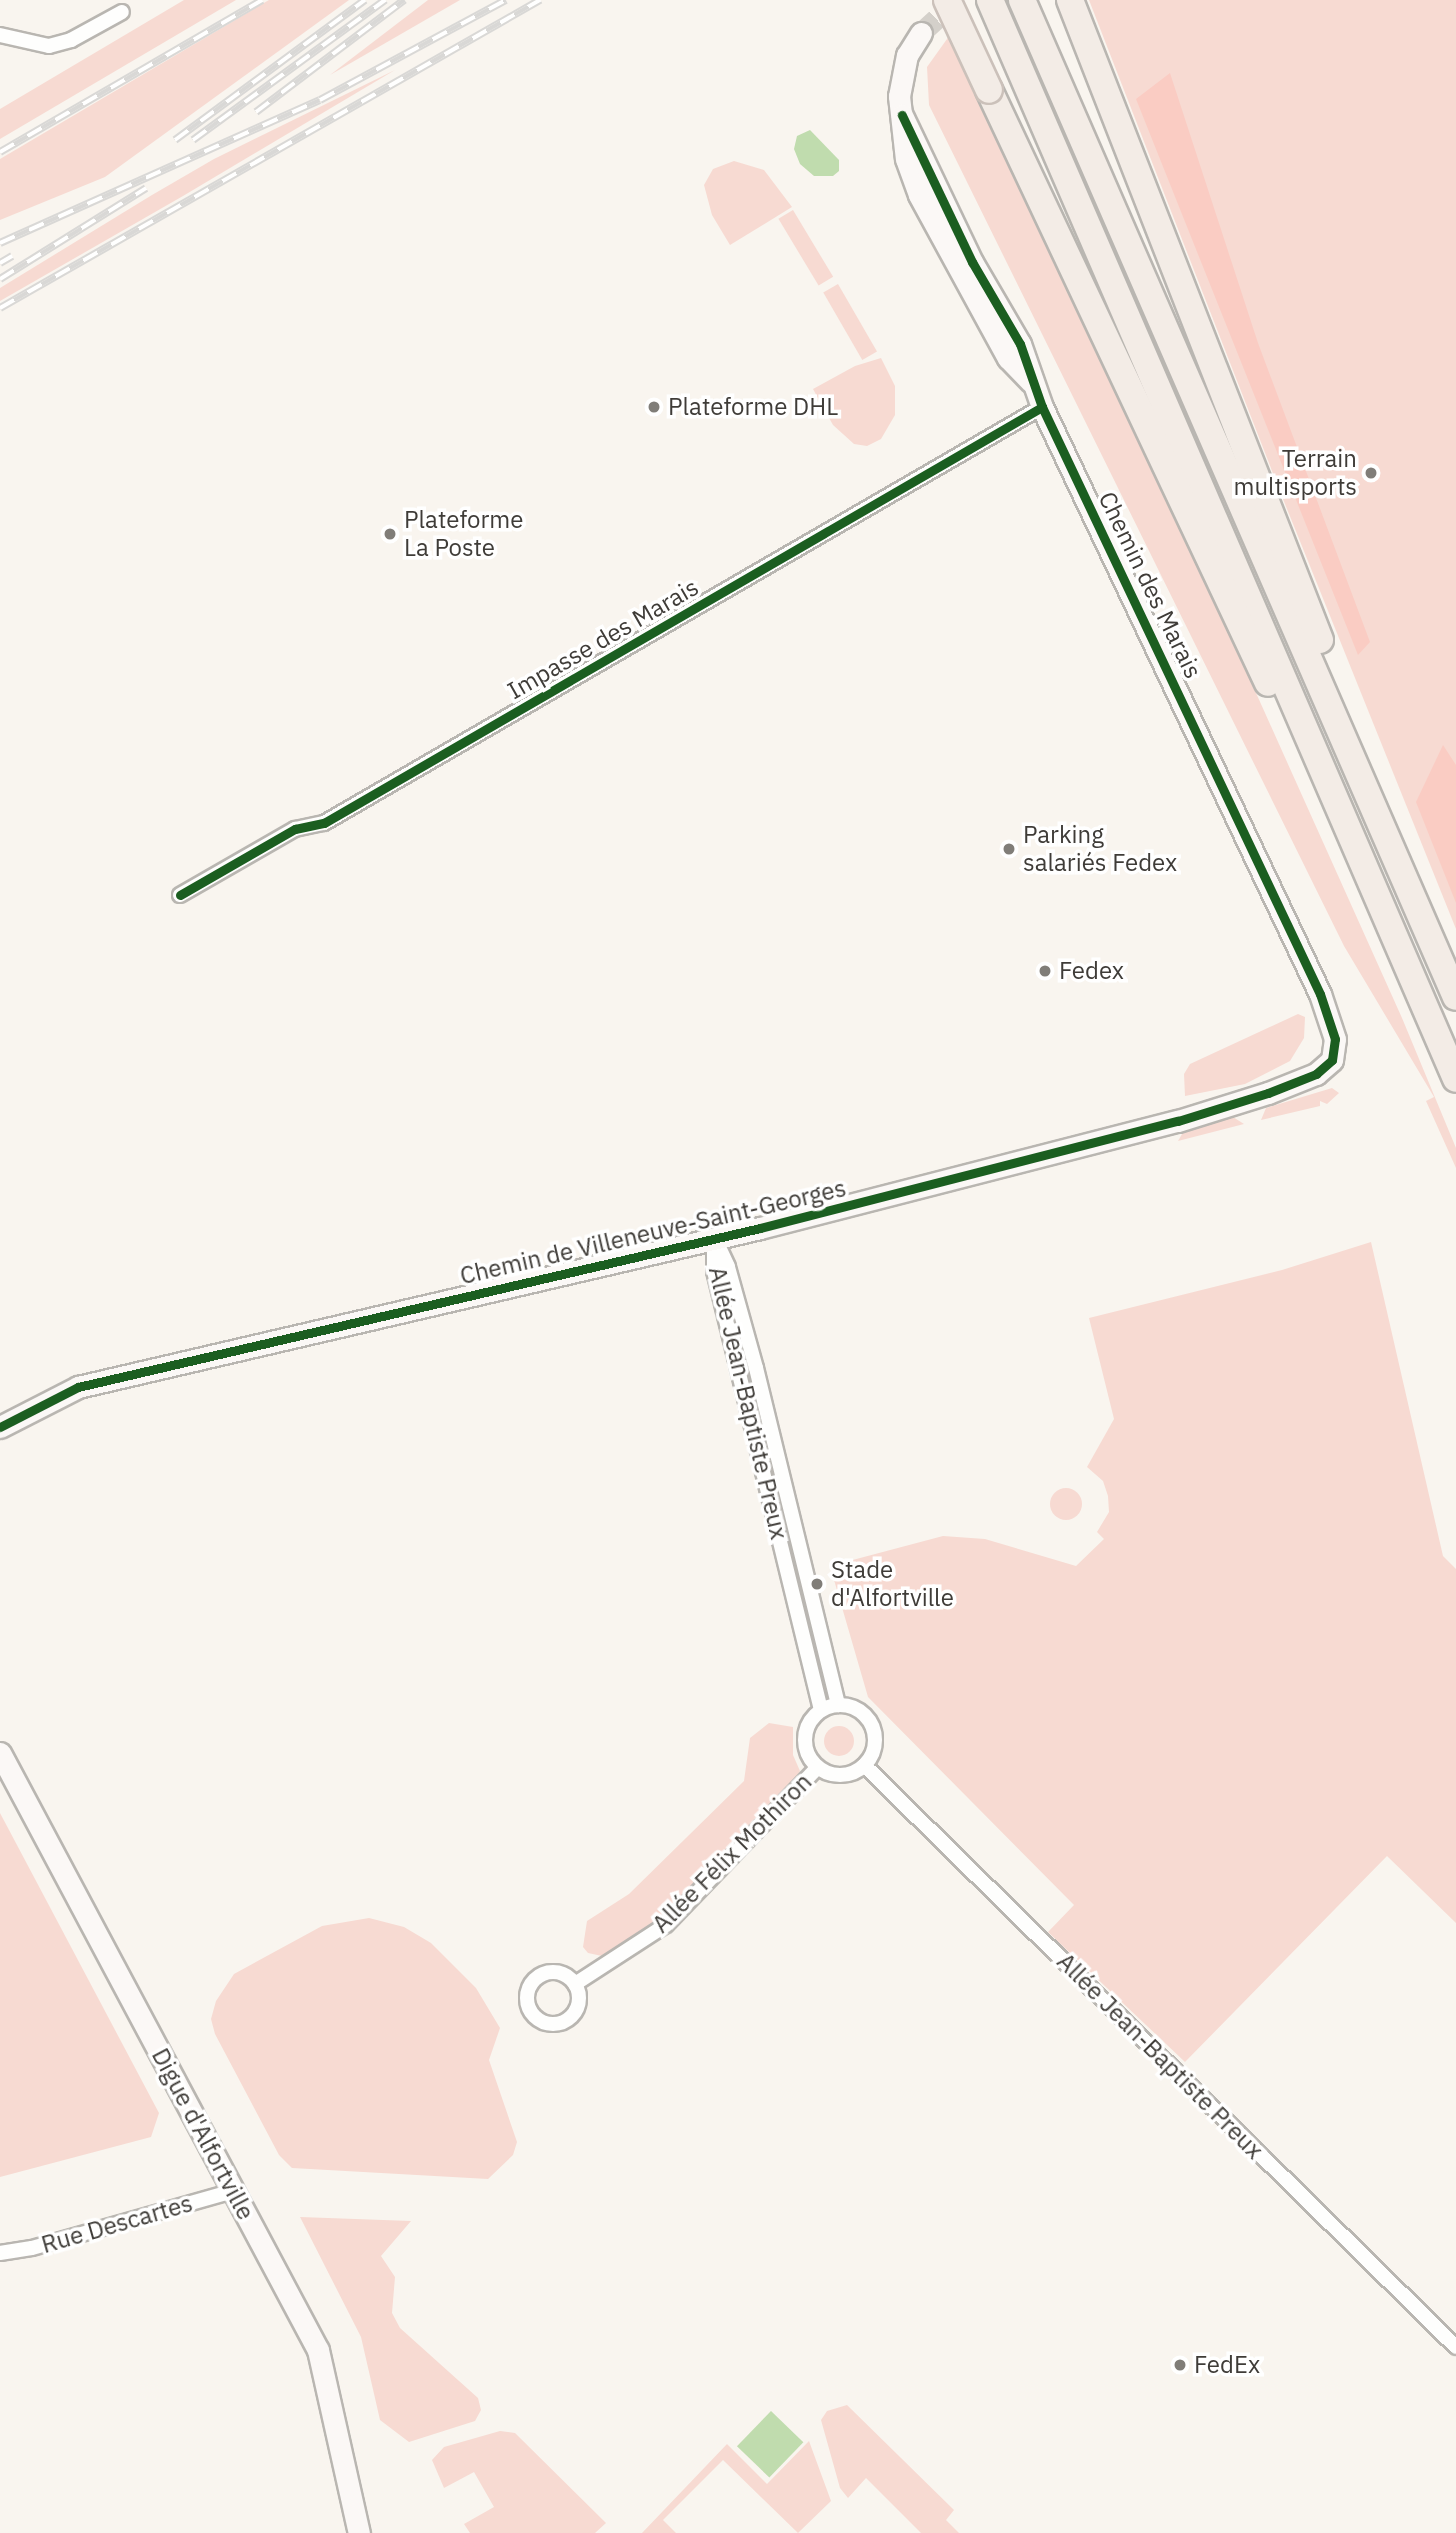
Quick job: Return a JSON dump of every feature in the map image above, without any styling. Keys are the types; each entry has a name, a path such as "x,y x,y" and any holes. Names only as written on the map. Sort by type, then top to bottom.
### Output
{"highway":[{"path":"947,0 1262,677 1298,715"},
{"path":"990,0 1456,1079"},
{"path":"1022,0 1456,997"},
{"path":"1070,0 1328,660 1329,700"}],"street":[{"path":"0,35 50,46 122,12"},
{"name":"Chemin des Marais","path":"921,33 902,74 902,115 972,261 1020,344 1042,407 1320,994 1335,1051 1316,1074"},
{"name":"Impasse des Marais","path":"180,895 295,829 324,823 1042,407"},
{"name":"Chemin de Villeneuve-Saint-Georges","path":"0,1427 78,1387 714,1238 1202,1114 1316,1074"},
{"name":"Allée Jean-Baptiste Preux","path":"714,1238 728,1267 756,1368 838,1705"},
{"name":"Allée Jean-Baptiste Preux","path":"714,1238 714,1270 821,1710"},
{"path":"838,1705 860,1711 873,1730 873,1753 864,1765 847,1775 818,1768 808,1756 805,1733 821,1710 838,1705"},
{"name":"Digue d'Alfortville","path":"0,1753 318,2350 359,2533"},
{"name":"Allée Jean-Baptiste Preux","path":"864,1765 1456,2347"},
{"name":"Allée Félix Mothiron","path":"575,1984 666,1925 818,1768"},
{"name":"Rue Descartes","path":"0,2253 234,2191"}],"shaded area":[{"path":"184,0 236,0 0,139 0,109"},
{"path":"269,0 349,0 105,177 0,220 0,159"},
{"path":"428,0 460,0 330,75"},
{"name":"Terrain multisports","path":"1089,0 1456,0 1456,929 1281,494"},
{"path":"952,32 1080,301 1402,1018 1456,1148 1456,1168 1426,1101 1434,1097 1344,946 929,105 927,67"},
{"path":"395,70 0,301 0,288 152,195 214,159"},
{"path":"1170,73 1258,343 1370,642 1358,655 1136,99"},
{"path":"810,130 839,160 839,171 833,176 814,176 800,164 794,149 797,136"},
{"path":"734,161 764,170 792,207 730,245 712,215 704,185 713,169"},
{"path":"793,210 833,277 819,286 778,219"},
{"path":"838,284 877,352 862,360 823,292"},
{"path":"881,358 895,386 895,415 881,439 867,446 854,444 833,425 813,389 855,366"},
{"path":"1443,745 1456,765 1456,903 1416,802"},
{"path":"1298,1014 1305,1017 1304,1038 1290,1061 1245,1084 1185,1096 1184,1074 1190,1064"},
{"path":"1332,1088 1339,1093 1327,1104 1320,1101 1320,1106 1261,1120 1266,1108"},
{"path":"1233,1117 1244,1124 1178,1141 1185,1129"},
{"path":"1371,1242 1443,1556 1456,1569 1456,1923 1387,1856 1185,2062 1048,1932 1074,1905 868,1697 830,1566 943,1536 985,1539 1076,1566 1104,1539 1097,1532 1109,1512 1108,1496 1103,1481 1087,1467 1114,1419 1089,1318 1282,1270"},
{"path":"1066,1488 1077,1493 1082,1504 1077,1515 1066,1520 1055,1515 1050,1504 1055,1493"},
{"path":"769,1723 793,1727 793,1755 800,1771 795,1781 651,1928 602,1956 588,1953 583,1947 587,1921 629,1894 744,1781 750,1738"},
{"path":"839,1726 845,1727 853,1735 853,1747 845,1755 839,1756 833,1755 825,1747 824,1741 825,1735 833,1727"},
{"path":"0,1813 159,2113 151,2137 0,2177"},
{"path":"369,1918 404,1927 431,1943 476,1988 500,2028 489,2060 517,2142 513,2155 488,2179 292,2168 279,2155 215,2034 211,2019 216,2001 234,1974 322,1926"},
{"path":"300,2217 411,2221 381,2256 395,2277 392,2313 400,2328 478,2398 481,2410 475,2421 409,2442 380,2420 361,2337"},
{"path":"847,2405 954,2510 946,2520 959,2533 921,2533 866,2478 848,2498 840,2488 821,2420 827,2411"},
{"path":"771,2411 803,2442 769,2478 737,2446"},
{"path":"500,2431 515,2433 606,2523 595,2533 470,2533 464,2524 494,2507 474,2472 444,2488 432,2460 444,2447"},
{"path":"809,2441 831,2501 798,2533 723,2460 663,2520 676,2533 642,2533 727,2444 767,2484"}],"tunnel":[{"path":"921,33 957,0"}],"railway":[{"path":"0,152 262,0"},
{"path":"175,140 365,0"},
{"path":"193,140 385,0"},
{"path":"256,112 404,0"},
{"path":"0,243 320,100 506,0"},
{"path":"0,308 540,0"},
{"path":"0,279 146,188"},
{"path":"0,263 12,256"}],"cycle path":[{"path":"0,1427 78,1387 760,1228 1178,1121 1268,1093 1316,1074 1332,1060 1335,1039 1320,994 1042,407 1020,344 972,262 902,115"},
{"path":"180,895 295,829 324,823 1042,407"}],"place":[{"name":"Plateforme DHL","path":"654,407"},
{"name":"Terrain multisports","path":"1371,473"},
{"name":"Plateforme La Poste","path":"390,534"},
{"name":"Parking salariés Fedex","path":"1009,849"},
{"name":"Fedex","path":"1045,971"},
{"name":"Stade d'Alfortville","path":"817,1584"},
{"name":"FedEx","path":"1180,2365"}]}
